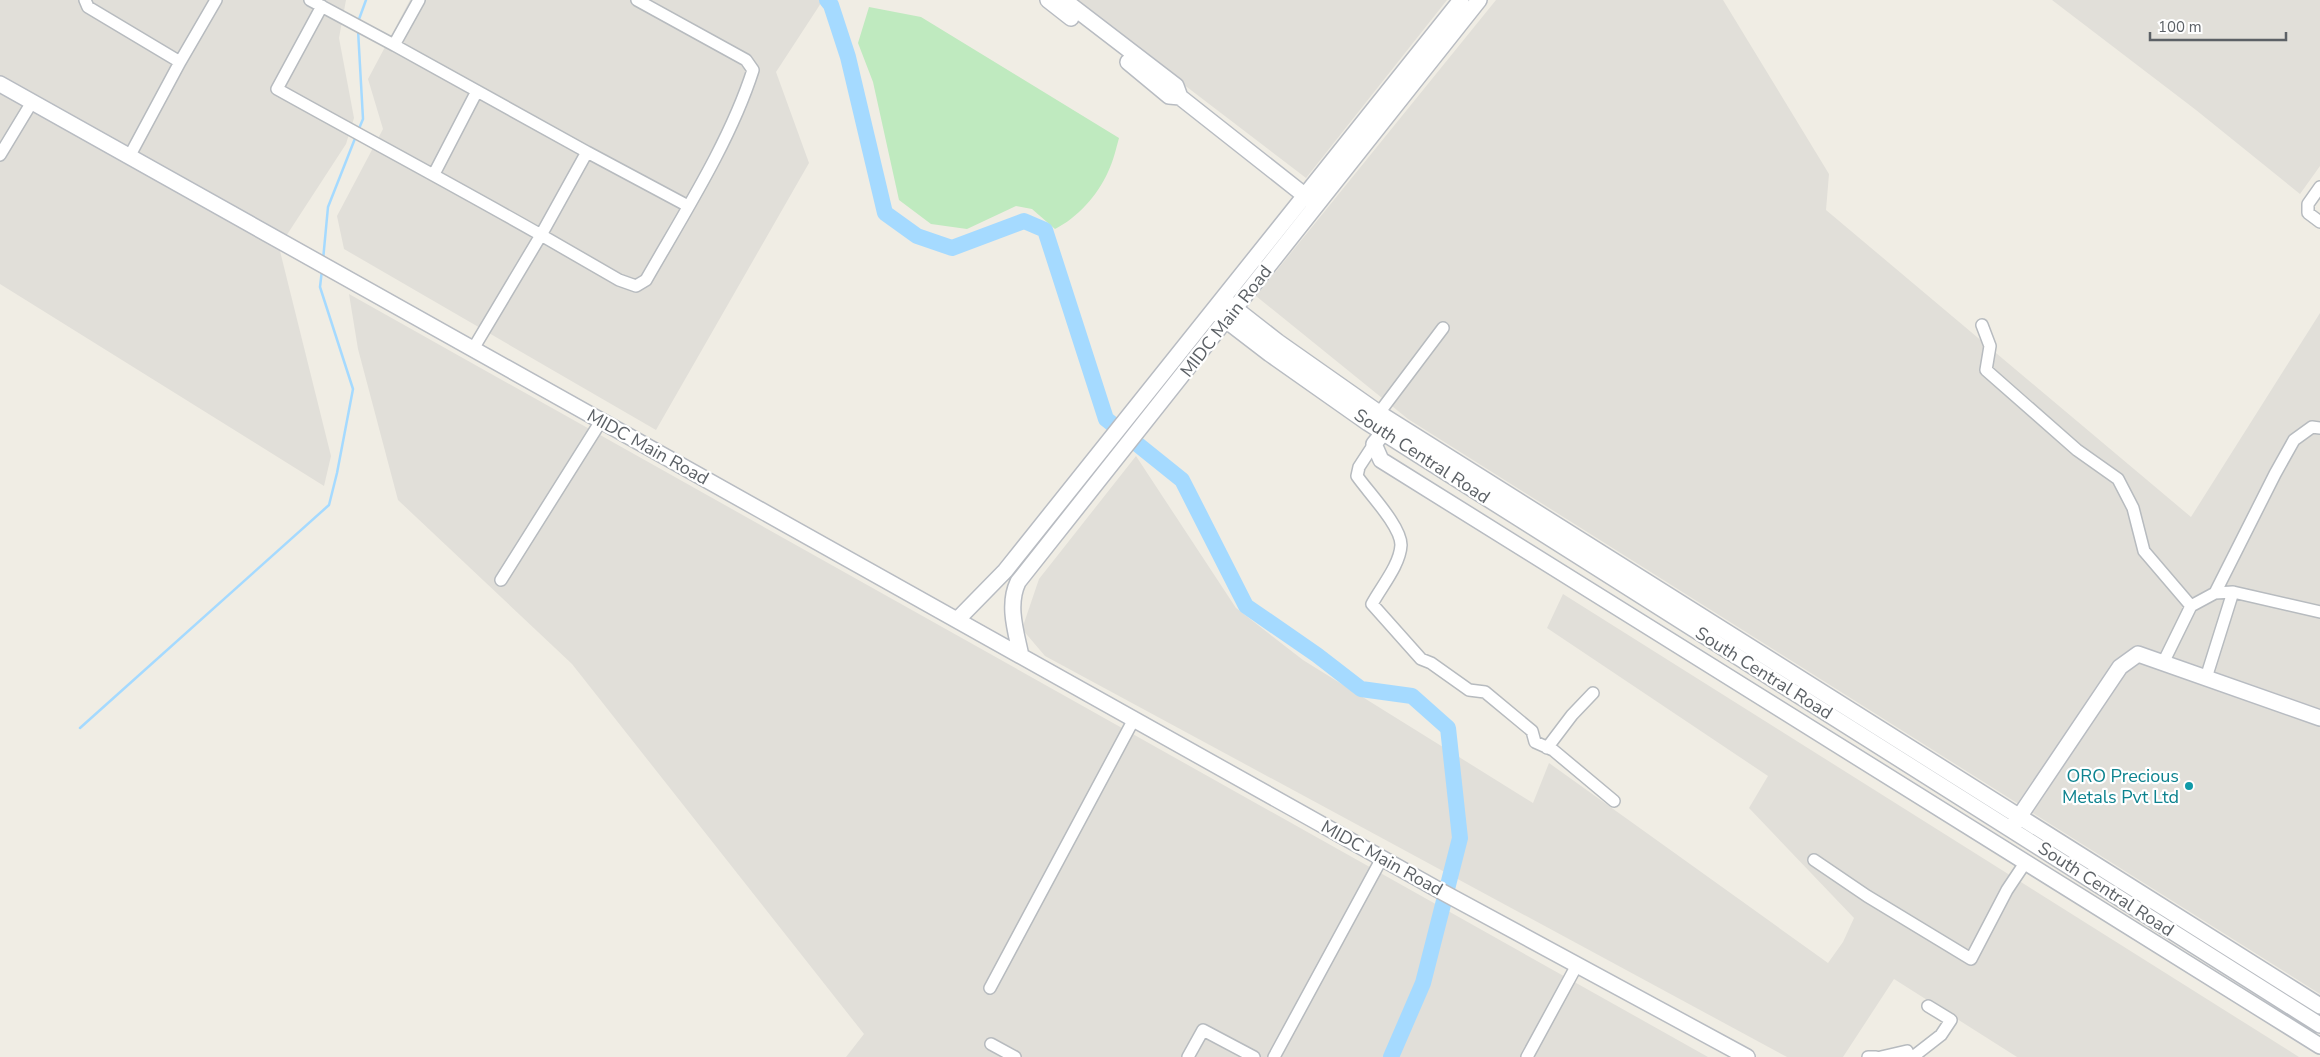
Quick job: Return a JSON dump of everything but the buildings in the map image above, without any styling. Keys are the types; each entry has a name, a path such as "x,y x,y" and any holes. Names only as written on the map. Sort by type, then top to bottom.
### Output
{"street":[{"path":"85,0 88,7 180,62"},
{"path":"129,157 216,0"},
{"path":"310,0 688,206"},
{"path":"394,45 419,0"},
{"path":"322,6 277,89 373,143 434,174 619,280 636,286 646,280 712,164 748,88 753,70 746,60 637,0"},
{"path":"1048,0 1169,96 1180,97"},
{"path":"1064,0 1176,86 1180,97 1310,200"},
{"name":"MIDC Main Road","path":"1020,656 1013,613 1013,593 1018,582 1232,315 1310,200 1461,0"},
{"name":"MIDC Main Road","path":"957,620 1005,571 1219,305 1479,0"},
{"name":"MIDC Main Road","path":"0,84 1435,888 1743,1056"},
{"path":"434,174 477,91"},
{"path":"0,155 32,102"},
{"path":"473,348 587,152"},
{"path":"2320,187 2308,204 2308,213 2320,222"},
{"name":"South Central Road","path":"1219,305 1232,315 1278,342 1378,413 1705,627 2016,822 2320,1006"},
{"name":"South Central Road","path":"1232,315 1270,354 1379,439 1705,627"},
{"path":"1982,325 1990,346 1986,370 2077,450 2118,479 2133,508 2144,551 2190,606"},
{"path":"1378,413 1443,328"},
{"path":"501,580 601,421"},
{"path":"2215,593 2274,474 2294,440 2312,427 2320,428"},
{"path":"1379,439 1359,467 1357,476 1392,520 1401,544 1395,562 1372,604 1421,659 1431,663 1469,690 1484,692 1532,731 1535,742 1547,748 1614,801"},
{"path":"1379,439 1381,460 2320,1046"},
{"path":"2163,663 2190,606 2215,593 2233,592 2320,612"},
{"path":"2206,678 2233,592"},
{"path":"2016,822 2120,667 2138,654 2320,718"},
{"path":"1547,748 1572,715 1593,693"},
{"path":"990,988 1134,719"},
{"name":"South Central Road","path":"2016,822 2067,863 2320,1025"},
{"path":"1274,1057 1382,858"},
{"path":"1814,860 1867,896 1971,959 2007,890 2025,863"},
{"path":"2054,881 2067,863"},
{"path":"1527,1057 1577,965"},
{"path":"1881,1057 1906,1051 1909,1055 1914,1056 1941,1035 1951,1020 1928,1006"},
{"path":"1188,1057 1203,1030 1254,1057"},
{"path":"991,1044 1015,1057"},
{"path":"1868,1057 1876,1057"}],"shaded area":[{"path":"0,0 346,0 339,38 354,118 346,144 279,247 331,456 324,486 0,284"},
{"path":"410,0 823,0 776,72 809,163 656,430 344,249 337,216 383,129 368,79"},
{"path":"1073,0 1447,0 1306,178"},
{"path":"1496,0 1723,0 1829,174 1826,210 2191,517 2320,313 2320,994 1408,419 1256,296"},
{"path":"2052,0 2320,0 2320,166 2300,194 2196,110"},
{"path":"349,294 1708,1057 846,1057 864,1034 572,664 398,500 358,349"},
{"path":"1136,456 1236,608 1303,660 1533,803 1549,763 1828,963 1843,942 1854,918 1749,808 1768,776 1547,628 1563,594 2299,1057 2017,1057 1894,979 1843,1057 1787,1057 1045,656 1022,629 1039,579"}],"green space":[{"path":"869,7 921,17 1119,138 1113,160 1104,181 1086,205 1071,219 1055,229 1032,209 1016,206 967,229 931,224 899,200 873,82 858,43"}],"waterway":[{"path":"358,22 366,0"},
{"path":"827,0 831,5 848,57 885,213 917,236 952,248 1024,221 1045,230 1106,419 1182,480 1246,606 1317,655 1361,689 1412,696 1448,728 1460,838 1423,983 1391,1057"},
{"path":"358,30 363,119 358,131"},
{"path":"323,260 328,207 356,136"},
{"path":"80,728 329,505 353,389 320,287 322,270"}],"place":[{"name":"ORO Precious Metals Pvt Ltd","path":"2189,786"}]}
